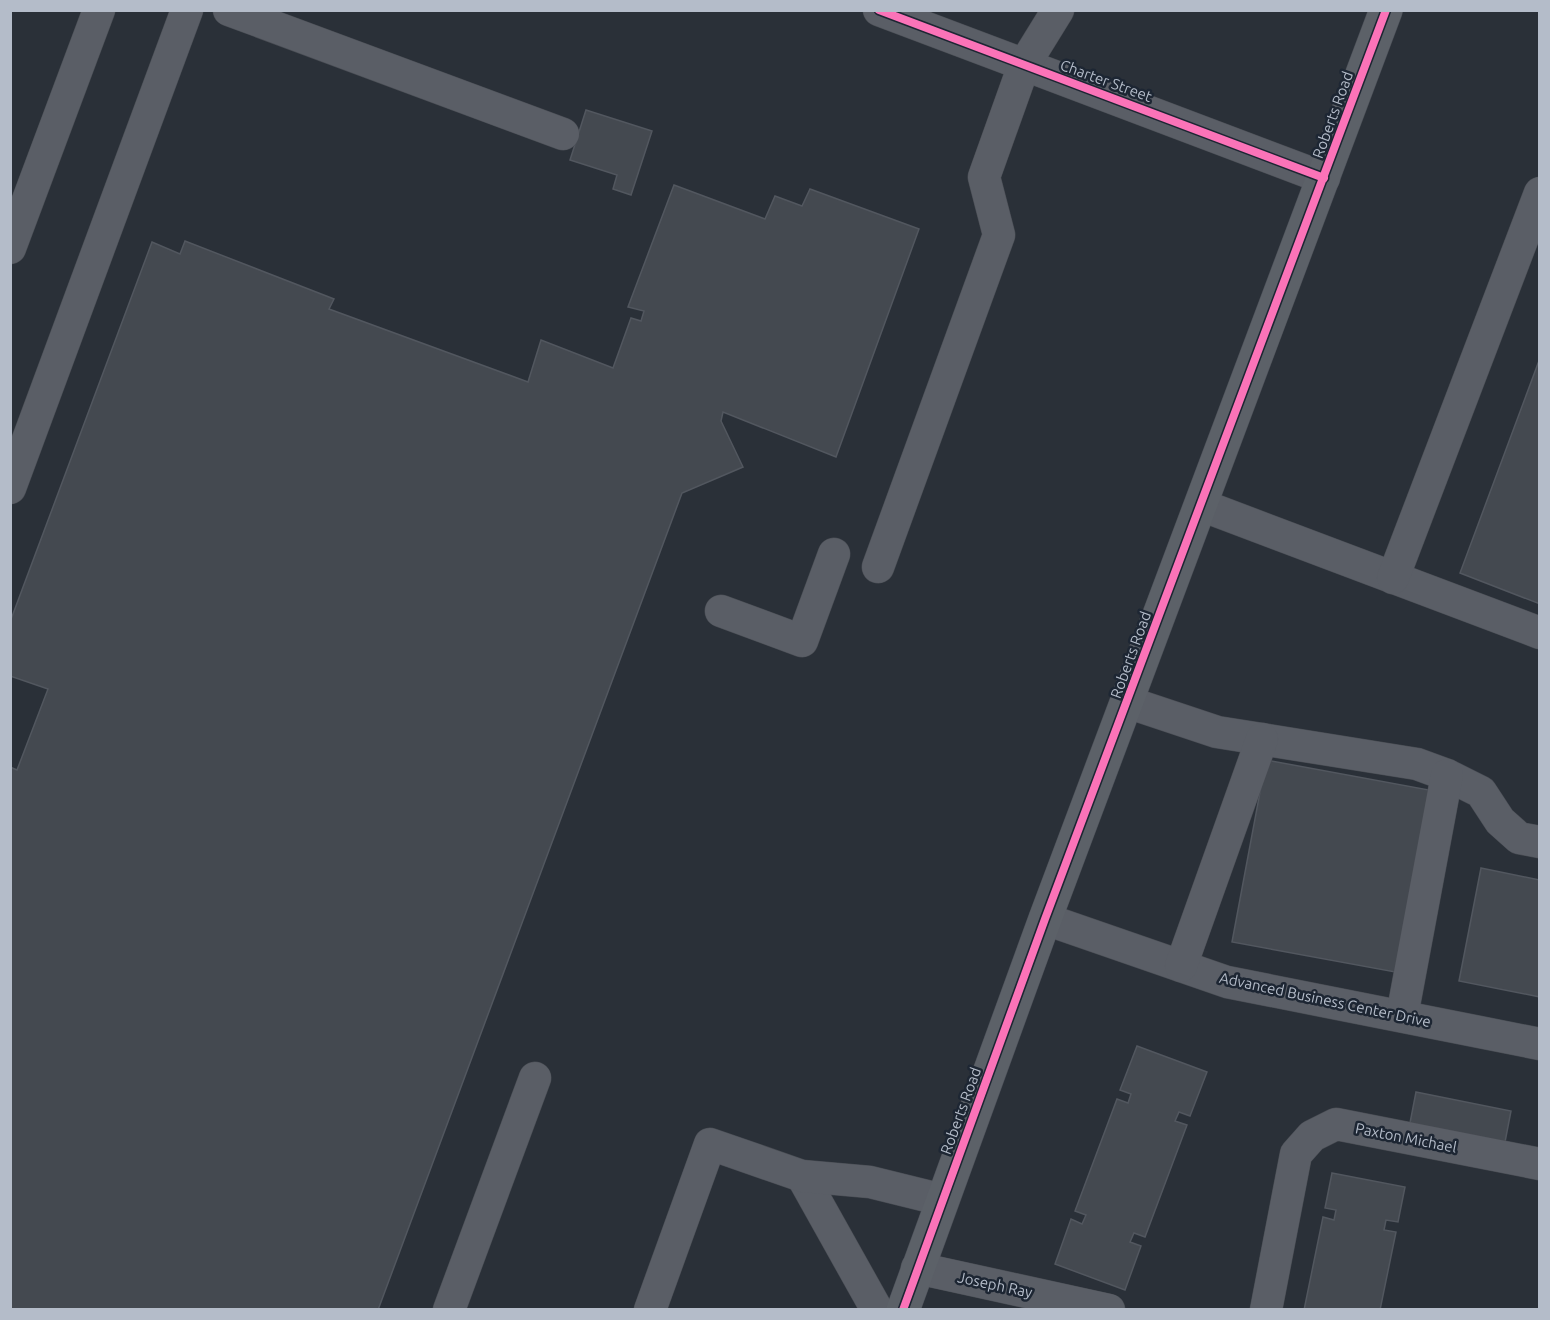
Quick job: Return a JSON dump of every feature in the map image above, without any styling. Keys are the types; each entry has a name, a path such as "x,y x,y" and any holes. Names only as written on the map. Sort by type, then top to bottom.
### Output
{"main road":[{"name":"Roberts Road","path":"903,1310 1045,919 1386,10"}],"street":[{"path":"10,249 99,10"},
{"path":"10,488 187,10"},
{"path":"229,10 563,134"},
{"name":"Charter Street","path":"879,10 1324,178"},
{"path":"878,567 999,235 984,177 1024,64 1058,10"},
{"path":"1393,578 1539,193"},
{"path":"1201,505 1539,633"},
{"path":"721,611 802,641 834,554"},
{"path":"1127,702 1217,732 1417,764 1447,775 1480,792 1500,821 1519,838 1539,842"},
{"path":"1181,966 1262,739"},
{"path":"1402,1016 1447,775"},
{"name":"Advanced Business Center Drive","path":"1045,919 1227,982 1539,1044"},
{"path":"449,1310 535,1078"},
{"name":"Paxton Michael","path":"1266,1310 1296,1154 1312,1136 1336,1124 1539,1164"},
{"path":"650,1310 710,1144 802,1176 870,1182 943,1200"},
{"path":"802,1176 877,1310"},
{"name":"Joseph Ray","path":"917,1268 1109,1310"}],"building":[{"path":"586,110 652,131 631,195 613,189 617,175 570,160"},
{"path":"674,185 765,219 775,196 802,206 810,189 919,229 836,457 723,412 721,421 743,467 682,493 378,1310 10,1310 10,767 17,770 48,689 10,676 10,622 152,242 180,254 185,241 334,299 329,309 528,382 541,340 613,368 631,318 641,321 644,311 628,307"},
{"path":"1540,358 1540,604 1460,573"},
{"path":"1266,760 1429,790 1395,972 1232,942"},
{"path":"1481,868 1540,880 1540,997 1459,981"},
{"path":"1137,1046 1207,1072 1190,1116 1179,1112 1175,1121 1187,1125 1145,1237 1134,1233 1130,1242 1141,1246 1125,1290 1055,1264 1071,1219 1082,1224 1086,1215 1075,1211 1117,1099 1128,1103 1131,1094 1120,1090"},
{"path":"1416,1092 1511,1111 1505,1142 1410,1123"},
{"path":"1332,1173 1405,1187 1398,1222 1386,1220 1384,1230 1396,1232 1380,1310 1304,1310 1323,1217 1334,1220 1336,1210 1325,1208"}],"cycle path":[{"path":"879,10 1324,178"},
{"path":"903,1310 1045,919 1386,10"}]}
